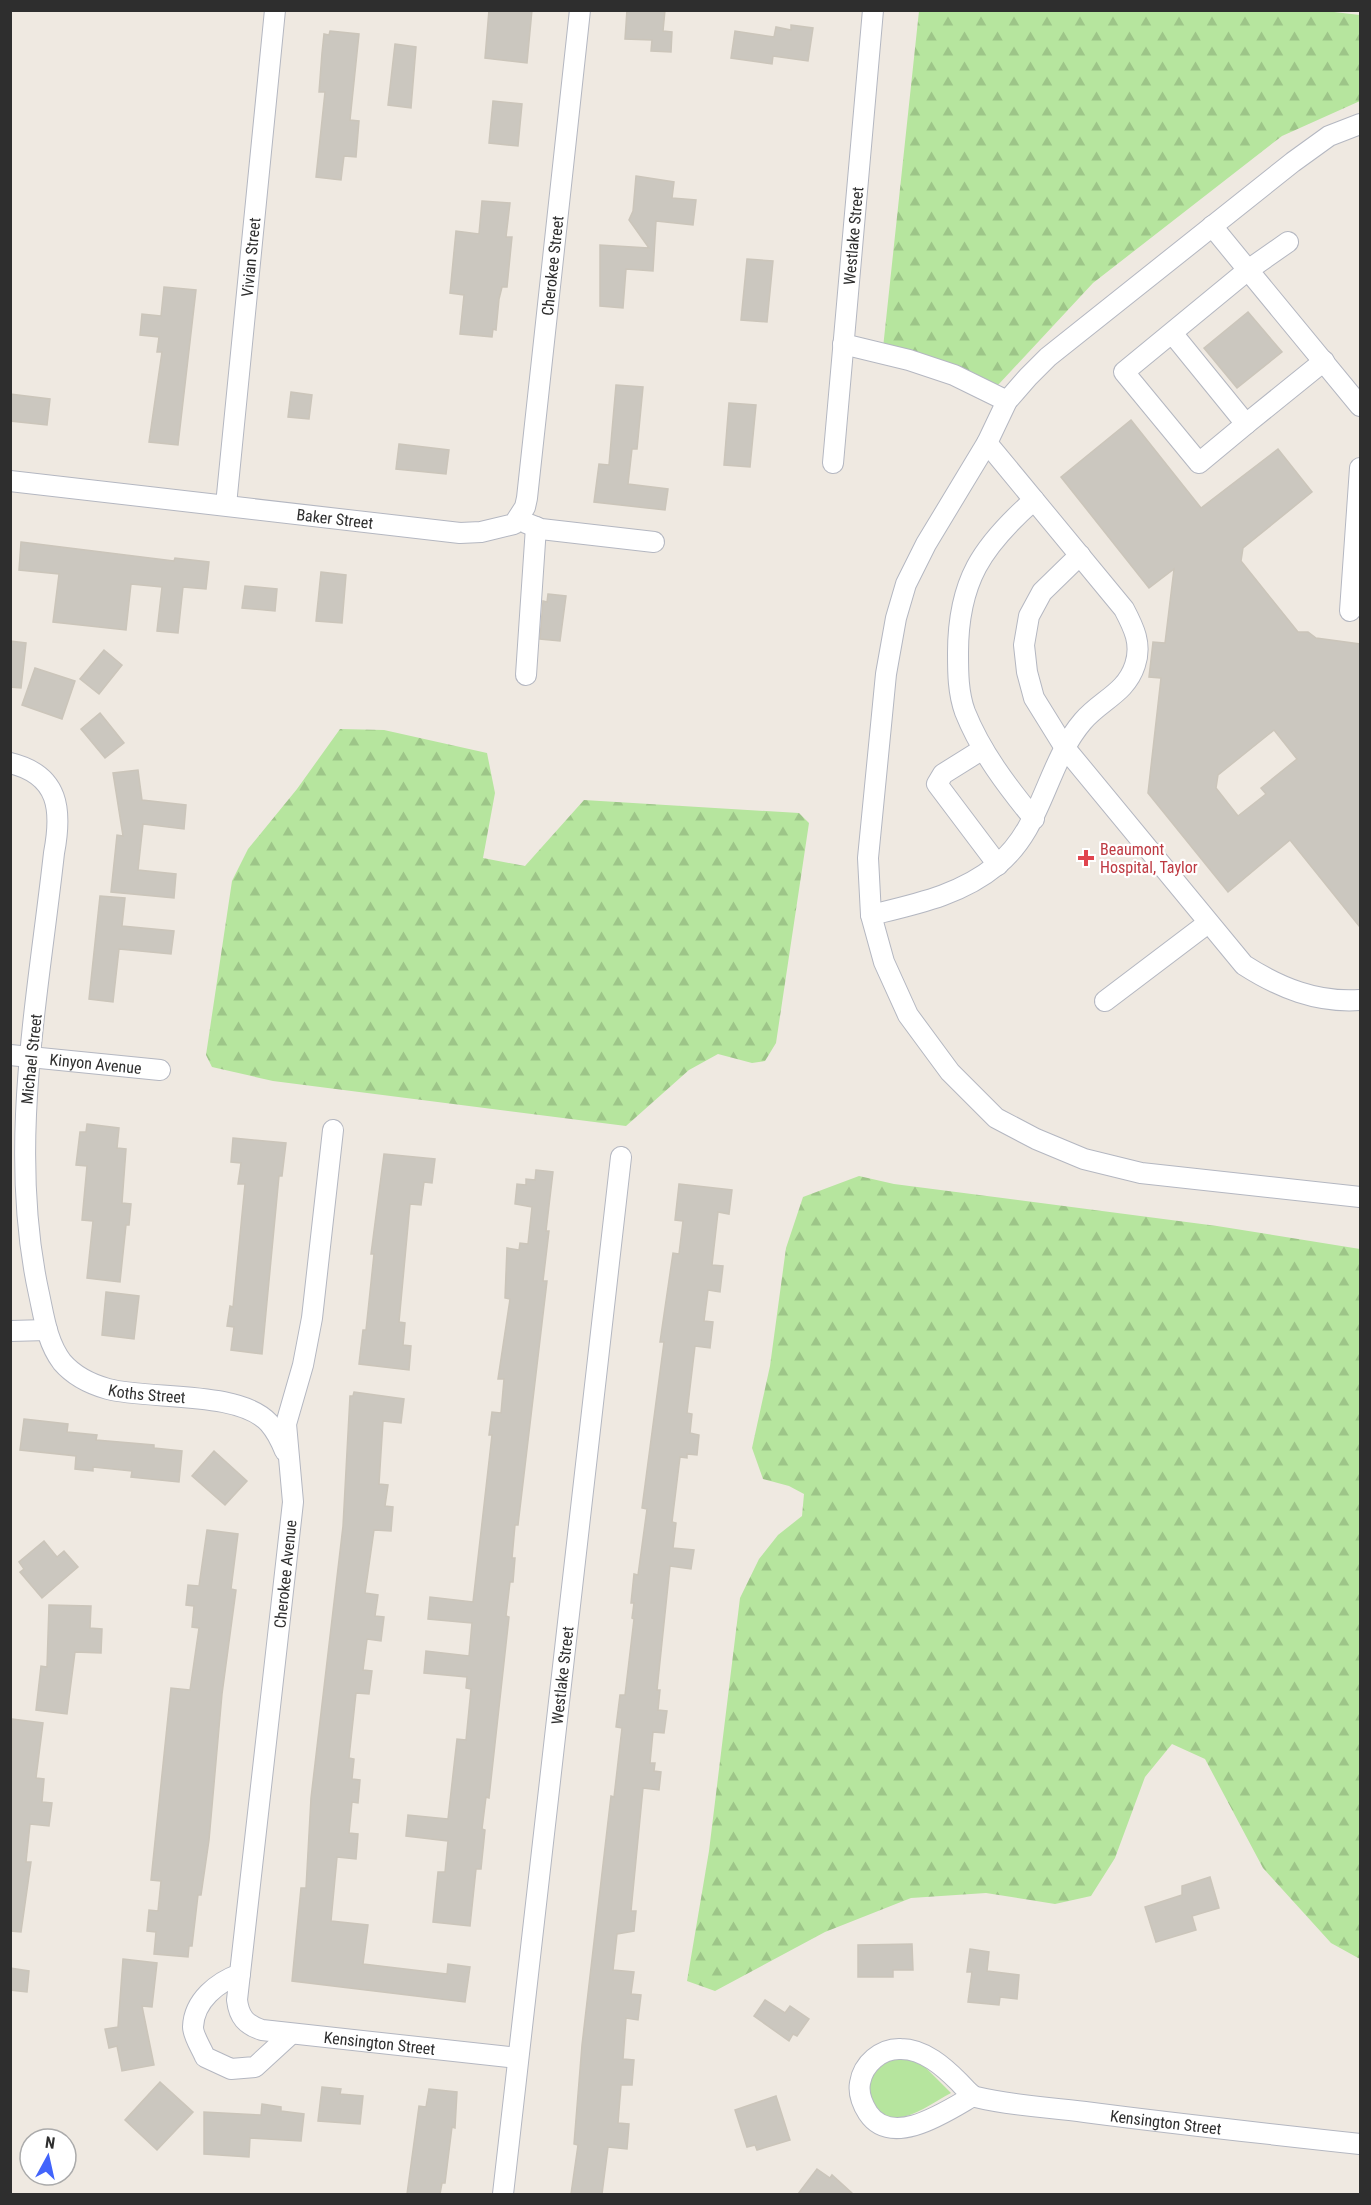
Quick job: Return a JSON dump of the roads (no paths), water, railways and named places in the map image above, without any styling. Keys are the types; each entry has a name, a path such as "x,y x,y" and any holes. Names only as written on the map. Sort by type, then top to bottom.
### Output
{"street":[{"name":"Vivian Street","path":"226,505 275,10"},
{"name":"Cherokee Street","path":"518,519 527,498 580,10"},
{"name":"Westlake Street","path":"833,463 873,10"},
{"path":"1360,124 1329,136 1212,226 1048,357 1007,401 987,443 926,544 906,584 896,618 886,674 868,858 871,915 884,962 908,1015 950,1072 996,1118 1035,1139 1084,1160 1141,1173 1360,1197"},
{"path":"1212,226 1360,406"},
{"path":"1288,242 1248,270 1124,372 1199,463 1324,361"},
{"path":"1172,333 1246,424"},
{"path":"843,344 909,360 954,375 1007,401"},
{"path":"871,915 961,890 998,865 1017,846 1034,819 1065,748 1084,720 1125,687 1135,666 1139,646 1133,625 1124,609 987,443"},
{"path":"1350,611 1360,468"},
{"name":"Baker Street","path":"10,481 460,533 502,528 514,524 518,519"},
{"path":"1034,500 991,544 972,574 961,605 958,679 964,710 983,749 1005,784 1034,819"},
{"path":"518,519 537,527 654,542"},
{"path":"526,675 537,527"},
{"path":"1080,555 1042,592 1029,616 1024,645 1027,672 1034,698 1065,748 1244,965 1273,983 1307,996 1342,1002 1360,1000"},
{"path":"983,749 943,774 937,784 998,865"},
{"name":"Michael Street","path":"10,763 33,771 50,789 58,807 60,822 54,853 24,1132 25,1193 33,1266 46,1330"},
{"path":"1105,1001 1208,923"},
{"name":"Kinyon Avenue","path":"10,1054 160,1070"},
{"name":"Cherokee Avenue","path":"244,2020 237,2000 293,1502 293,1480 287,1456 286,1424 303,1365 312,1318 333,1130"},
{"name":"Westlake Street","path":"503,2194 621,1157"},
{"path":"10,1331 46,1330"},
{"name":"Koths Street","path":"46,1330 62,1362 87,1382 109,1389 210,1400 238,1406 268,1422 287,1456"},
{"path":"240,1974 219,1982 199,2006 193,2028 205,2057 231,2069 255,2067 291,2034"},
{"name":"Kensington Street","path":"244,2020 262,2030 518,2058"},
{"path":"900,2049 916,2052 932,2059 974,2096 914,2126 894,2129 873,2121 862,2104 859,2086 863,2070 872,2060 900,2049"},
{"name":"Kensington Street","path":"974,2096 1175,2124 1360,2144"}],"place":[{"name":"Beaumont Hospital, Taylor","path":"1086,858"}]}
